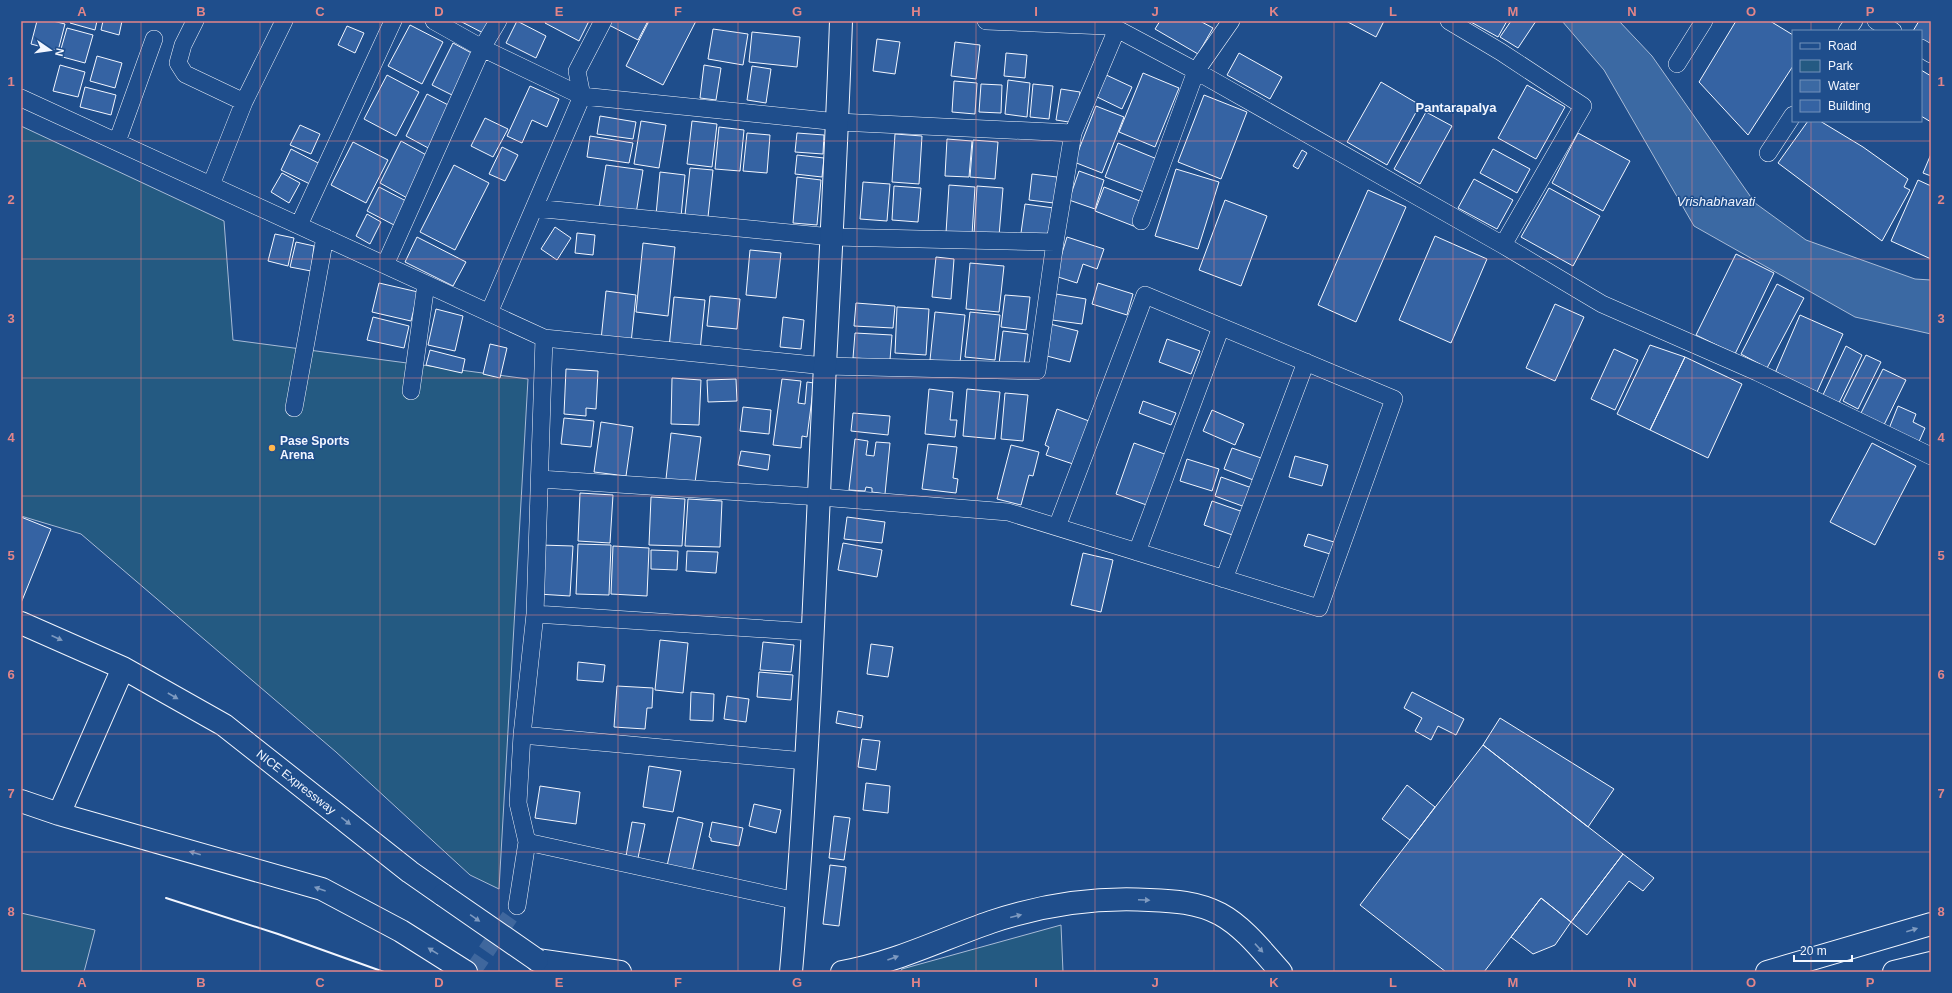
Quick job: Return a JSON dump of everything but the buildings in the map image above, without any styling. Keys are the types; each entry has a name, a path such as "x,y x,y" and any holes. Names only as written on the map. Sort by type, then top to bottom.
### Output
{"main road":[{"path":"791,972 797,901 820,497 825,366 838,122 841,21"},
{"name":"NICE Expressway","path":"21,623 123,668 224,725 410,872 545,966"},
{"path":"59,814 123,668"},
{"path":"21,801 59,814 322,889 401,931 466,972"},
{"path":"842,972 866,970 992,922 1066,903 1117,898 1184,902 1203,906 1221,915 1246,934 1281,972"},
{"path":"1767,972 1931,924"},
{"path":"1894,972 1931,963"},
{"path":"545,966 620,972"}],"street":[{"path":"195,21 183,45 178,63 185,74 244,102"},
{"path":"211,185 244,102 284,21"},
{"path":"299,226 392,21"},
{"path":"434,21 482,48 582,96 838,122 1073,133"},
{"path":"385,265 482,48 498,21"},
{"path":"489,313 582,96 577,71 603,21"},
{"path":"986,21 1106,25 1196,71 1503,245 1602,304 1757,372 1931,456"},
{"path":"1141,221 1196,71 1231,21"},
{"path":"1450,21 1501,52 1583,106 1503,245"},
{"path":"1677,64 1704,21"},
{"path":"1849,30 1854,21"},
{"path":"1876,21 1891,30"},
{"path":"21,98 544,338 825,366 1037,371 1055,242 1073,133 1106,25"},
{"path":"117,142 154,40"},
{"path":"1922,49 1931,54"},
{"path":"1768,153 1792,117"},
{"path":"534,208 832,237 1055,242"},
{"path":"294,408 325,237"},
{"path":"411,391 426,284"},
{"path":"540,479 820,497 1008,512 1319,608 1394,399 1145,295 1060,519"},
{"path":"1137,552 1221,326"},
{"path":"517,906 527,842 518,803 522,735 535,614 544,338"},
{"path":"1224,579 1306,362"},
{"path":"535,614 812,632"},
{"path":"522,735 805,761"},
{"path":"527,842 797,901"}],"green space":[{"name":"Pase Sports Arena","path":"21,126 224,221 233,340 528,379 499,889 470,875 336,752 81,534 21,516"},
{"path":"21,913 95,930 84,972 21,972"},
{"path":"1061,925 1063,972 900,972 902,969"}],"water":[{"name":"Vrishabhavati","path":"1562,21 1619,21 1652,56 1755,203 1806,240 1915,279 1931,280 1931,334 1855,317 1694,226 1604,70"}],"tunnel":[{"path":"472,972 517,906"}],"wall":[{"path":"166,898 278,934 384,972"}],"place":[{"name":"Pase Sports Arena","path":"272,448"}],"district":[{"name":"Pantarapalya","path":"1456,107"}]}
